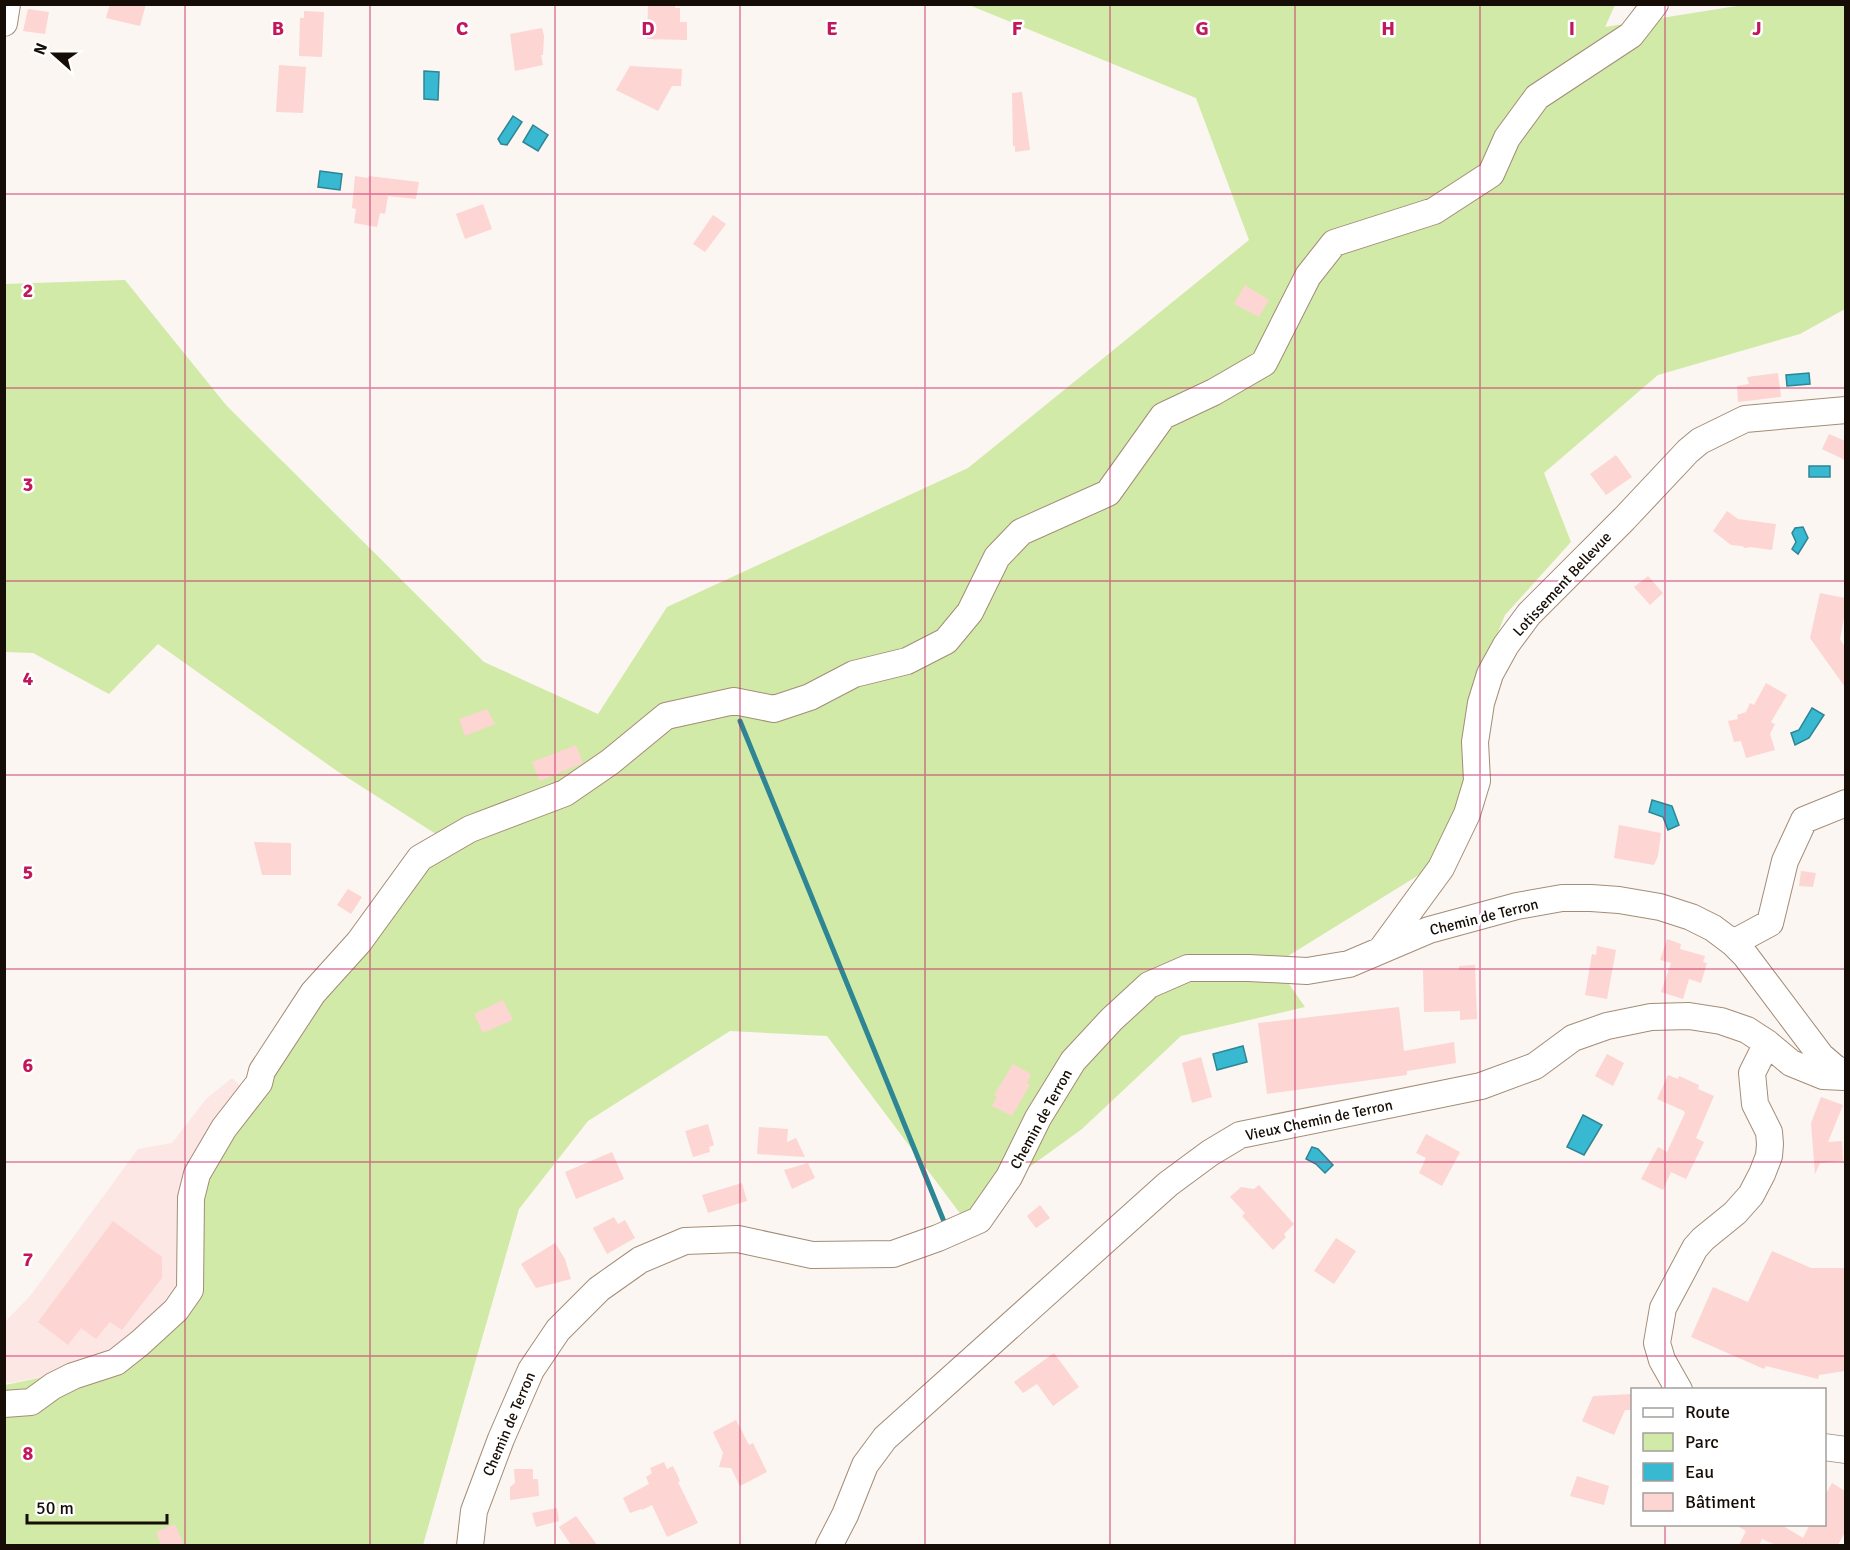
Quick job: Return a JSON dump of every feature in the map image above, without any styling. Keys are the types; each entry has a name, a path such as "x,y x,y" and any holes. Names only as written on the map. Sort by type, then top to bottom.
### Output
{"street":[{"path":"4,23 7,4"},
{"path":"4,1404 31,1402 53,1386 73,1376 116,1362 176,1310 190,1290 191,1198 197,1174 208,1153 259,1083 262,1071 313,993 359,942 420,858 470,829 565,793 610,762 666,716 734,701 774,709 810,697 854,674 907,661 946,641 970,612 996,557 1021,532 1108,493 1163,416 1264,363 1308,276 1334,243 1434,211 1491,174 1507,138 1537,97 1631,35 1655,4"},
{"name":"Lotissement Bellevue","path":"1380,950 1441,868 1467,814 1477,781 1475,742 1481,703 1490,674 1506,645 1529,614 1700,441 1745,419 1845,410"},
{"path":"1732,943 1770,923 1785,861 1804,820 1845,802"},
{"name":"Chemin de Terron","path":"470,1545 474,1511 501,1439 531,1370 558,1329 599,1289 640,1260 685,1241 738,1239 812,1255 893,1254 979,1220 1009,1177 1038,1118 1073,1061 1112,1019 1149,985 1188,968 1307,970 1349,964 1429,930 1517,906 1562,898 1619,900 1660,907 1691,916 1713,928 1744,955 1821,1056 1845,1076"},
{"name":"Vieux Chemin de Terron","path":"829,1545 845,1515 865,1465 885,1438 1168,1184 1210,1153 1240,1135 1481,1086 1535,1066 1573,1038 1606,1026 1651,1017 1689,1016 1721,1021 1746,1030 1767,1043 1791,1063 1823,1076 1845,1076"},
{"path":"1678,1388 1662,1360 1657,1343 1663,1308 1695,1248 1735,1213 1751,1195 1762,1174 1769,1156 1770,1144 1768,1131 1755,1104 1752,1073 1767,1043"},
{"path":"1826,1447 1845,1450"}],"shaded area":[{"path":"232,1078 246,1091 184,1288 118,1354 77,1370 10,1383 5,1381 4,1323 30,1296 138,1149 172,1143 206,1099"}],"green space":[{"path":"969,5 1615,5 1605,27 1743,5 1845,5 1845,309 1800,334 1658,375 1544,473 1571,542 1505,615 1471,699 1465,785 1435,865 1275,964 1305,1007 1181,1036 1082,1129 962,1216 827,1036 730,1031 588,1121 519,1209 423,1545 5,1545 5,1385 77,1370 95,1362 177,1300 204,1148 424,870 461,850 337,771 158,644 109,694 33,653 5,652 4,284 125,280 226,405 484,662 598,714 667,607 968,468 1249,240 1196,98"}],"water":[{"path":"424,71 439,72 438,100 424,99"},
{"path":"513,116 522,122 507,145 501,144 498,139"},
{"path":"533,125 548,135 538,151 523,142"},
{"path":"320,171 342,174 340,190 318,187"},
{"path":"1809,373 1810,384 1787,386 1786,375"},
{"path":"1809,466 1830,466 1830,477 1809,477"},
{"path":"1803,527 1808,538 1798,554 1792,549 1796,542 1792,533 1795,528"},
{"path":"1812,708 1824,715 1809,738 1795,745 1791,733 1799,730"},
{"path":"1652,800 1672,806 1679,825 1668,830 1663,817 1649,812"},
{"path":"1243,1046 1247,1062 1217,1070 1213,1054"},
{"path":"1583,1115 1602,1125 1584,1155 1567,1147"},
{"path":"1312,1147 1318,1149 1333,1165 1325,1173 1316,1164 1306,1159"}],"building":[{"path":"110,4 146,4 140,26 106,18"},
{"path":"648,4 675,4 675,8 680,8 680,22 687,22 687,40 647,39"},
{"path":"28,9 49,12 45,34 23,31"},
{"path":"304,11 324,12 322,57 299,56 300,18 304,18"},
{"path":"542,28 543,65 515,71 510,34"},
{"path":"279,65 306,67 303,113 276,112"},
{"path":"630,66 682,69 681,86 672,86 658,111 616,90"},
{"path":"1022,92 1030,150 1015,152 1012,93"},
{"path":"355,176 419,182 416,199 388,196 385,214 380,213 377,227 354,223 356,209 352,208"},
{"path":"483,204 492,229 465,239 456,214"},
{"path":"713,215 726,224 705,252 693,244"},
{"path":"1245,285 1269,300 1259,317 1234,304"},
{"path":"1778,373 1781,397 1738,402 1737,386 1749,384 1747,377"},
{"path":"1829,434 1845,441 1845,460 1822,449"},
{"path":"1616,455 1632,477 1606,495 1590,474"},
{"path":"1727,511 1738,519 1776,524 1772,550 1731,545 1713,531"},
{"path":"1648,576 1663,593 1650,605 1634,587"},
{"path":"1820,593 1845,598 1845,613 1840,639 1845,647 1845,687 1810,638"},
{"path":"1766,683 1787,695 1771,722 1775,724 1770,734 1775,750 1746,758 1741,741 1734,742 1728,721 1738,719 1737,715 1746,712 1750,703 1754,705"},
{"path":"487,709 495,724 465,736 459,719"},
{"path":"576,745 583,763 540,781 532,762"},
{"path":"1619,825 1661,833 1658,856 1654,865 1614,858"},
{"path":"254,842 291,843 291,875 262,875"},
{"path":"1801,871 1816,873 1813,887 1799,886"},
{"path":"348,889 362,897 351,914 337,905"},
{"path":"1667,939 1681,944 1680,949 1705,956 1703,962 1707,963 1701,983 1689,979 1683,999 1661,992 1671,963 1660,960"},
{"path":"1597,946 1616,950 1607,999 1585,995 1592,954 1596,955"},
{"path":"1475,965 1477,1019 1460,1020 1460,1011 1424,1012 1423,970 1459,970 1459,966"},
{"path":"503,1000 513,1020 483,1033 474,1014"},
{"path":"1399,1007 1404,1051 1454,1042 1456,1063 1407,1071 1407,1075 1267,1094 1258,1023"},
{"path":"1607,1054 1624,1063 1613,1086 1595,1076"},
{"path":"1201,1057 1212,1097 1192,1103 1182,1063"},
{"path":"1013,1064 1031,1074 1027,1083 1030,1085 1012,1116 992,1106 997,1096 994,1095"},
{"path":"1668,1075 1678,1079 1679,1076 1699,1085 1698,1089 1714,1096 1696,1138 1704,1142 1686,1179 1671,1172 1663,1190 1641,1179 1658,1147 1667,1152 1685,1113 1657,1099"},
{"path":"1821,1097 1843,1105 1828,1142 1842,1141 1843,1161 1820,1163 1815,1174 1811,1123"},
{"path":"708,1124 714,1145 709,1147 710,1152 693,1157 685,1131"},
{"path":"759,1127 788,1129 787,1142 796,1138 805,1157 757,1154"},
{"path":"1426,1134 1460,1152 1442,1186 1419,1173 1426,1158 1416,1153"},
{"path":"612,1152 624,1179 576,1199 565,1172"},
{"path":"808,1163 815,1178 792,1189 784,1170"},
{"path":"742,1183 747,1201 708,1213 702,1195"},
{"path":"1259,1185 1294,1224 1284,1234 1286,1237 1273,1250 1242,1216 1245,1213 1230,1197 1241,1187 1254,1189"},
{"path":"1040,1205 1050,1218 1036,1228 1027,1216"},
{"path":"614,1217 618,1224 625,1220 635,1238 607,1254 593,1228"},
{"path":"113,1221 162,1257 162,1278 122,1330 110,1322 96,1339 81,1328 68,1345 38,1322"},
{"path":"1336,1238 1356,1251 1334,1284 1314,1271"},
{"path":"555,1243 565,1259 571,1279 536,1288 521,1264"},
{"path":"1772,1251 1811,1268 1845,1268 1845,1371 1819,1375 1818,1379 1766,1366 1764,1369 1691,1337 1713,1287 1748,1302"},
{"path":"1054,1353 1079,1387 1053,1406 1037,1384 1023,1393 1014,1382"},
{"path":"1631,1394 1631,1410 1625,1410 1614,1435 1582,1421 1593,1396"},
{"path":"736,1420 749,1445 753,1443 767,1472 740,1486 731,1468 719,1467 723,1453 713,1432"},
{"path":"664,1462 667,1469 673,1466 680,1481 678,1482 698,1523 667,1537 652,1505 630,1513 623,1498 649,1484 646,1477 652,1473 650,1468"},
{"path":"514,1469 533,1469 533,1479 538,1479 539,1496 510,1500 510,1487 515,1483"},
{"path":"1577,1476 1609,1486 1604,1505 1570,1496"},
{"path":"1832,1483 1845,1491 1845,1532 1838,1545 1776,1545 1762,1539 1759,1545 1739,1545 1746,1531 1737,1526 1783,1526 1803,1538 1809,1526 1826,1526 1826,1494"},
{"path":"557,1508 559,1521 536,1527 532,1513"},
{"path":"576,1516 597,1545 571,1545 559,1527"},
{"path":"175,1524 184,1545 161,1545 156,1532"}],"waterway":[{"path":"740,721 945,1224"}]}
